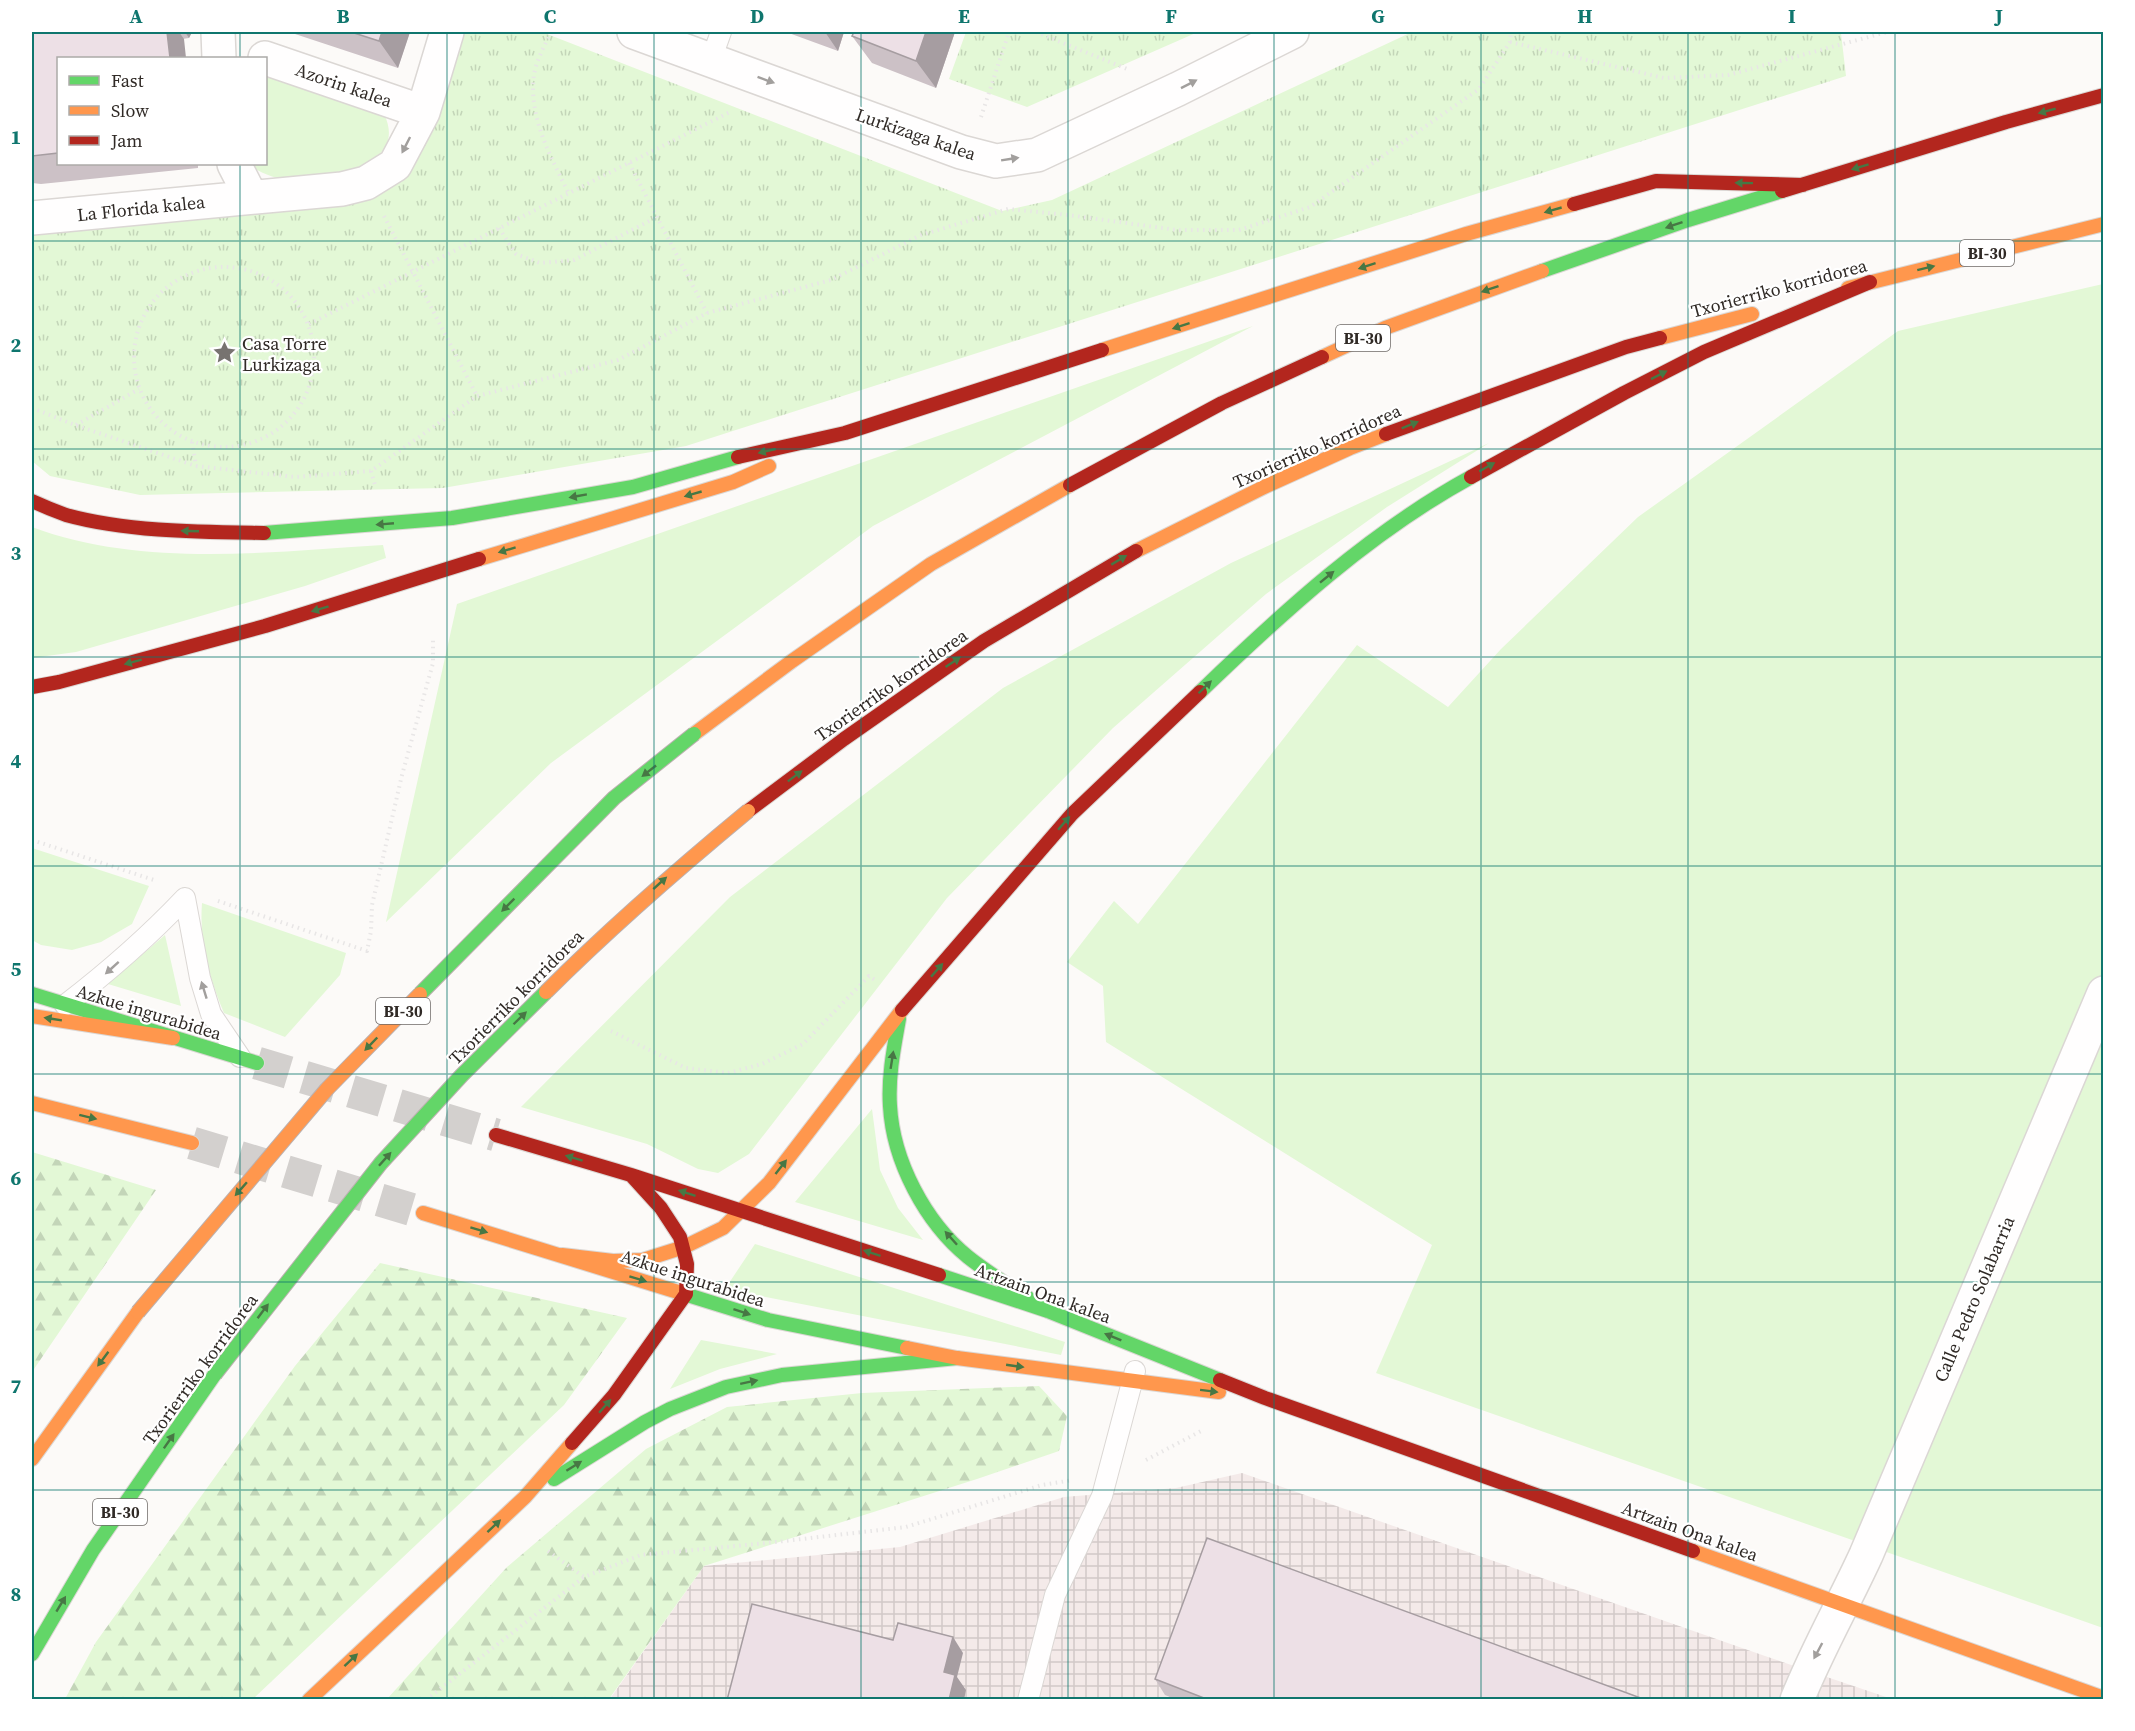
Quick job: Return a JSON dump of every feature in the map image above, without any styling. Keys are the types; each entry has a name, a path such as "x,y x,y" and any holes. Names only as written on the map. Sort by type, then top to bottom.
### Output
{"main road":[{"name":"BI-30","path":"32,1459 138,1312 327,1089 614,798 694,734 792,661 931,564 1222,403 1385,328 1444,305 1688,220 2006,122 2103,95"},
{"path":"32,501 64,514 92,521 189,531 264,533 452,518 633,487 713,463 845,433 1466,234 1656,181 1803,185"},
{"name":"Txorierriko korridorea","path":"32,1654 93,1551 215,1374 381,1163 462,1076 601,937 667,878 748,811 844,739 984,641 1147,544 1350,448 1422,420 1615,351 1870,282 2103,224"},
{"path":"562,1255 613,1261 643,1260 684,1247 723,1228 769,1183 903,1010 1072,814 1281,614 1364,546 1443,492 1624,393 1704,352 1870,282"},
{"path":"32,687 59,682 265,626 733,482 845,433"},
{"path":"32,986 46,998"},
{"name":"Azkue ingurabidea","path":"32,994 249,1061"},
{"path":"903,1010 890,1071 891,1119 905,1171 931,1216 966,1256 1048,1311"},
{"path":"32,1016 173,1038"},
{"path":"32,1103 192,1143"},
{"path":"496,1135 742,1211"},
{"path":"309,1700 525,1497 614,1395 686,1294 688,1273 684,1247 653,1199 631,1175"},
{"name":"Artzain Ona kalea","path":"742,1211 1048,1311 1265,1398 2103,1698"},
{"name":"Azkue ingurabidea","path":"423,1213 768,1320 957,1358"},
{"path":"525,1497 645,1422 670,1409 726,1387 782,1375 957,1358"},
{"name":"Artzain Ona kalea","path":"957,1358 1265,1398"}],"street":[{"path":"218,32 219,57"},
{"path":"235,165 251,197 342,189 366,183 396,165 423,112 447,32"},
{"name":"Lurkizaga kalea","path":"634,32 716,46 781,86 961,152 996,161 1037,155 1178,89 1292,32"},
{"name":"Azorin kalea","path":"267,59 423,112"},
{"name":"La Florida kalea","path":"32,219 251,197"},
{"name":"Calle Pedro Solabarria","path":"1797,1700 1812,1662 1843,1605 1866,1555 2103,993"}],"lane":[{"path":"65,1005 103,976 155,930 185,898 200,978 211,1014 249,1061"},
{"path":"1028,1700 1055,1595 1102,1496 1142,1348"}],"path":[{"path":"551,32 534,74 535,114 547,147 569,194"},
{"path":"981,118 1009,32"},
{"path":"1036,32 1178,89"},
{"path":"32,408 196,466 295,477 371,471 477,396 618,360 707,312 831,280 921,234 1008,209 1177,230 1239,230 1310,207 1479,89 1510,42 1511,32"},
{"path":"1510,42 1664,78 1728,75 1887,32"},
{"path":"309,324 781,86"},
{"path":"629,163 707,312"},
{"path":"366,183 477,396"},
{"path":"499,228 516,254 540,263 574,260 657,217"},
{"path":"238,267 268,278 293,297 309,324 315,354 312,383 299,409 278,431 251,444 221,448 192,442 169,430 151,412 139,389 133,358 138,327 154,299 178,279 207,268 238,267"},
{"path":"75,425 139,389"},
{"path":"192,442 196,466"},
{"path":"371,471 377,489"},
{"path":"367,951 371,931 372,905 402,775 433,663 433,637"},
{"path":"611,1031 686,1068 728,1072 762,1064 803,1044 869,976 903,1010"},
{"path":"426,1700 584,1577 640,1555 906,1527 1042,1485 1126,1470 1206,1429"},
{"path":"548,1551 584,1577"}],"shaded area":[{"path":"1242,1473 1892,1699 609,1700 704,1566 900,1547 1064,1497 1176,1488"}],"green space":[{"path":"447,32 542,32 1002,211 1052,200 1412,32 1838,32 1841,33 1846,76 686,446 443,488 140,495 50,476 32,461 32,218 396,165"},
{"path":"966,32 1198,32 1027,107 949,79"},
{"path":"267,77 384,114 389,132 385,147 375,158 360,167 324,177 285,180 251,167 250,165 267,165"},
{"path":"2103,284 2103,1628 1376,1373 1432,1245 1106,1042 1103,986 1067,962 1114,901 1138,924 1357,645 1448,707 1501,649 1638,517 1898,331"},
{"path":"1253,326 873,526 551,763 386,922 457,604"},
{"path":"1489,443 1387,507 1266,594 1113,728 947,898 749,1154 718,1173 698,1169 647,1144 521,1107 730,897 1003,688 1231,563"},
{"path":"32,527 74,540 161,553 251,553 383,545 386,558 305,586 76,652 32,658"},
{"path":"32,848 149,886 132,924 101,942 72,950 41,945 32,940"},
{"path":"202,903 346,953 340,975 285,1037 224,1013 206,960 201,918"},
{"path":"165,935 181,1006 108,984"},
{"path":"872,1109 880,1170 898,1208 923,1240 795,1202"},
{"path":"32,1152 156,1190 32,1372"},
{"path":"755,1244 1065,1342 1061,1355 725,1289"},
{"path":"380,1263 627,1318 564,1405 253,1699 65,1699 96,1642 295,1366"},
{"path":"701,1340 777,1354 720,1369 670,1389"},
{"path":"1039,1386 1067,1416 1059,1451 704,1566 609,1699 387,1699 507,1567 646,1449 727,1407 862,1393"}],"building":[{"path":"32,32 167,32 170,57 57,57 57,153 32,156"},
{"path":"351,32 382,32 379,41"},
{"path":"854,32 926,32 916,61 852,36"},
{"path":"1207,1538 1646,1700 1209,1700 1155,1679"},
{"path":"752,1604 893,1640 898,1623 953,1637 944,1672 955,1675 949,1700 727,1700"}],"tunnel":[{"path":"257,1063 496,1135"},
{"path":"192,1143 423,1213"}],"traffic: fast":[{"path":"1542,271 1688,220 1782,191"},
{"path":"264,533 452,518 633,487 738,457"},
{"path":"1200,692 1295,604 1362,549 1433,499 1471,477"},
{"path":"420,994 614,798 694,734"},
{"path":"215,1374 381,1163 462,1075 546,992"},
{"path":"32,994 257,1063"},
{"path":"899,1019 893,1051 890,1106 897,1148 914,1189 925,1208 952,1243 997,1278 1048,1311"},
{"path":"939,1275 1048,1311 1220,1380"},
{"path":"678,1292 768,1320 907,1348"},
{"path":"554,1479 645,1422 670,1409 726,1387 782,1375 957,1358"},
{"path":"32,1654 93,1550 215,1374"}],"traffic: slow":[{"path":"1102,350 1466,234 1574,204"},
{"path":"1848,288 2104,224"},
{"path":"1322,357 1385,328 1542,271"},
{"path":"1660,338 1752,314"},
{"path":"1136,551 1264,487 1386,434"},
{"path":"479,559 733,482 769,466"},
{"path":"694,734 792,661 931,564 1070,485"},
{"path":"546,992 645,899 748,811"},
{"path":"138,1312 327,1089 420,994"},
{"path":"562,1255 613,1261 643,1260 684,1247 723,1228 769,1183 902,1010"},
{"path":"32,1016 173,1038"},
{"path":"32,1103 192,1143"},
{"path":"423,1213 678,1292"},
{"path":"32,1459 138,1312"},
{"path":"907,1348 957,1358 1219,1392"},
{"path":"309,1700 525,1497 572,1443"},
{"path":"1693,1551 2104,1698"}],"traffic: jam":[{"path":"1782,191 2006,122 2104,95"},
{"path":"1574,204 1656,181 1803,185"},
{"path":"1471,477 1704,352 1870,282"},
{"path":"1386,434 1626,347 1660,338"},
{"path":"738,457 845,433 1102,350"},
{"path":"1070,485 1222,403 1322,357"},
{"path":"32,501 66,515 114,525 165,530 264,533"},
{"path":"748,811 844,739 984,641 1136,551"},
{"path":"32,687 59,682 265,626 479,559"},
{"path":"902,1010 1072,814 1200,692"},
{"path":"496,1135 631,1175 939,1275"},
{"path":"572,1443 614,1395 686,1294 687,1264 680,1237 661,1208 631,1175"},
{"path":"1220,1380 1693,1551"}],"place":[{"name":"Casa Torre Lurkizaga","path":"224,353"}]}
